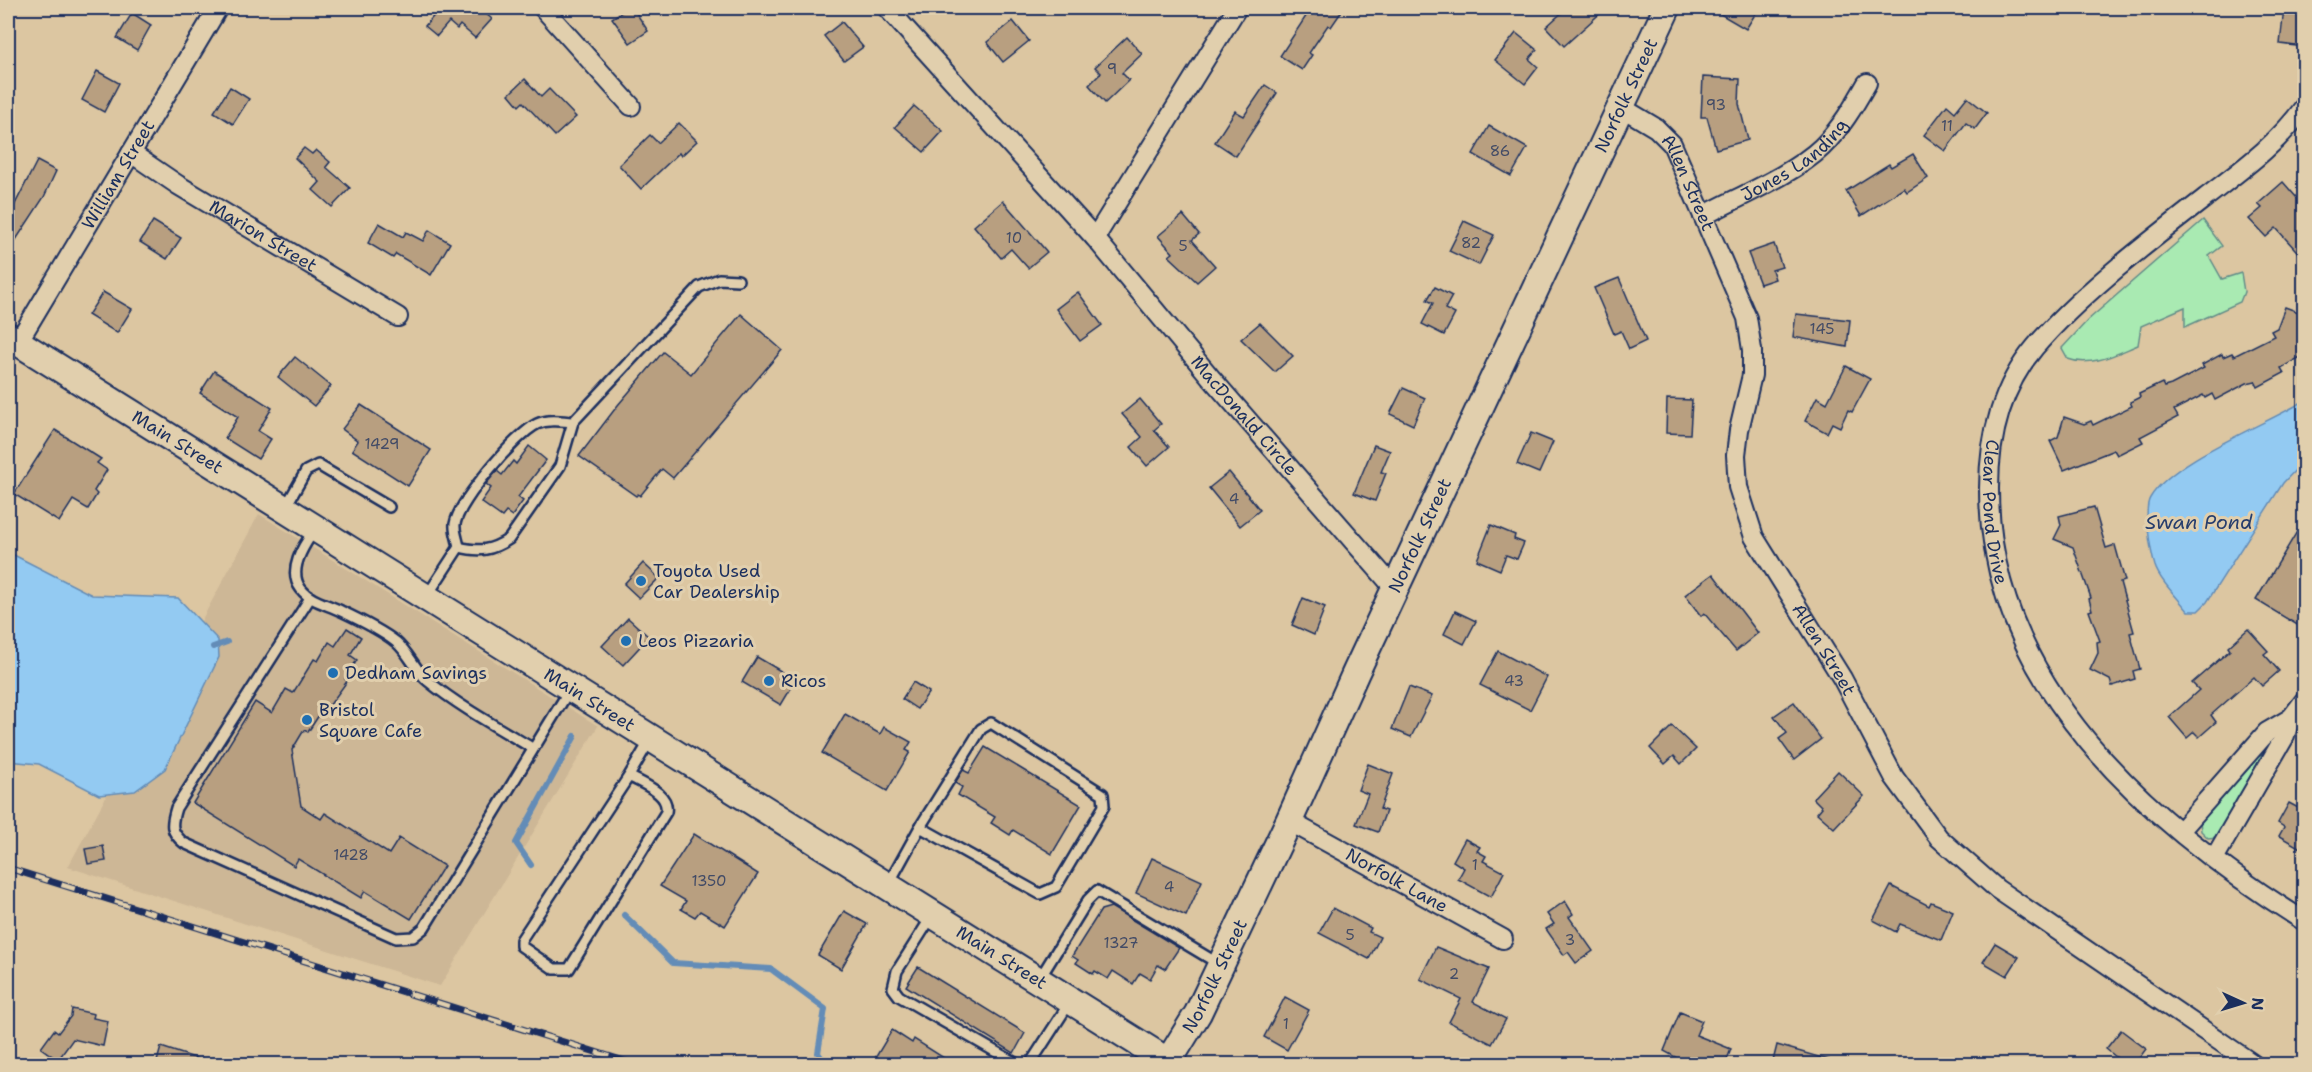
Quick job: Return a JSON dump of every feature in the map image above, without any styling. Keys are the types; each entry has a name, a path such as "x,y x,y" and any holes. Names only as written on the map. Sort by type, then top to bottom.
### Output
{"main road":[{"name":"Norfolk Street","path":"1170,1063 1221,966 1290,821 1395,589 1667,8"},
{"name":"Main Street","path":"13,339 1170,1063"}],"street":[{"name":"William Street","path":"13,339 218,8"},
{"path":"543,8 631,106"},
{"name":"MacDonald Circle","path":"887,8 1095,238 1212,379 1395,589"},
{"path":"1095,238 1238,8"},
{"name":"Jones Landing","path":"1703,216 1804,161 1822,147 1848,116 1867,84"},
{"name":"Allen Street","path":"1621,107 1656,128 1672,144 1747,318 1752,350 1752,375 1739,430 1736,455 1738,487 1754,537 1842,678 1894,777 1939,838 1997,889 2253,1065"},
{"name":"Clear Pond Drive","path":"2304,107 2293,123 2259,156 2067,313 2013,376 2000,409 1992,446 1989,510 1993,553 2001,589 2031,660 2052,696 2076,728 2114,770 2180,831 2264,895 2304,921"},
{"name":"Marion Street","path":"130,153 178,185 398,317"},
{"path":"2215,857 2284,738 2291,718 2304,701"},
{"path":"2180,831 2267,732 2291,718"},
{"name":"Norfolk Lane","path":"1290,821 1503,939"}],"lane":[{"path":"459,547 479,552 497,547 508,540 560,466 573,422 699,286 718,279 738,280"},
{"path":"426,599 459,547 455,524 467,499 525,431 546,422 573,422"},
{"path":"284,510 306,471 318,465 389,507"},
{"path":"315,529 302,548 296,578 300,588 310,598 340,610 397,643 426,680 460,705 532,748"},
{"path":"310,598 176,808 171,828 174,835 184,843 396,938 412,937 424,928 570,689"},
{"path":"887,887 920,827 981,729 991,723 1103,794 1104,806 1056,887 1040,894 920,827"},
{"path":"629,776 664,797 668,805 666,812 569,969 554,969 520,946 521,940 629,776 651,738"},
{"path":"1038,982 1088,900 1097,891 1221,966"},
{"path":"932,915 897,971 893,988 899,996 1017,1065"},
{"path":"1030,1065 1071,1002"}],"shaded area":[{"path":"259,514 598,726 440,986 68,867"}],"green space":[{"path":"2203,220 2222,246 2209,256 2222,279 2241,273 2244,292 2240,302 2185,327 2185,307 2141,326 2138,345 2094,361 2068,359 2062,348 2088,320"},
{"path":"2273,738 2276,738 2217,837 2208,838 2201,831 2200,820"}],"water":[{"name":"Swan Pond","path":"2304,401 2304,461 2283,483 2207,602 2198,611 2188,611 2157,572 2147,521 2150,498 2161,484 2198,457"},
{"path":"8,552 92,595 178,598 218,640 219,657 165,769 135,791 99,795 39,764 8,761"}],"building":[{"path":"432,8 479,8 492,19 475,38 460,25 457,29 449,22 437,36 425,26 437,12"},
{"path":"628,8 633,8 648,31 630,43 612,18"},
{"path":"1323,8 1344,8 1331,27 1328,25 1309,53 1312,55 1302,70 1280,56 1310,10 1317,15"},
{"path":"1567,8 1606,8 1564,46 1546,27"},
{"path":"1710,8 1759,8 1746,29"},
{"path":"2284,8 2304,8 2304,47 2280,44"},
{"path":"132,13 151,25 137,50 117,38"},
{"path":"1013,21 1029,41 1003,62 987,42"},
{"path":"842,22 863,47 844,61 824,36"},
{"path":"1516,33 1537,50 1529,59 1538,67 1525,84 1495,60"},
{"path":"1127,37 1142,54 1122,73 1129,80 1105,103 1089,85 1101,73 1095,67"},
{"path":"97,71 119,83 104,112 82,100"},
{"path":"1703,77 1740,79 1739,104 1748,140 1716,149 1707,117 1701,117"},
{"path":"525,79 541,97 549,89 576,117 555,136 523,102 519,106 509,94"},
{"path":"1265,85 1277,93 1236,156 1215,142 1235,111 1244,116"},
{"path":"230,87 249,99 233,124 214,112"},
{"path":"1967,97 1987,113 1975,129 1966,123 1945,151 1924,135 1947,105 1955,112"},
{"path":"914,106 943,131 924,152 895,127"},
{"path":"679,123 697,141 681,156 679,153 641,189 619,165 650,135 658,143"},
{"path":"1489,126 1527,148 1511,176 1473,154"},
{"path":"304,148 312,154 316,150 330,162 326,167 350,188 332,207 313,190 320,182 295,158"},
{"path":"1913,154 1928,178 1907,192 1904,188 1861,216 1846,191 1889,164 1891,167"},
{"path":"37,161 56,171 44,197 8,252 8,207 12,210"},
{"path":"2283,182 2304,206 2304,259 2276,228 2266,237 2249,219 2262,208 2258,204"},
{"path":"1003,201 1047,252 1028,268 1011,249 1001,258 974,226"},
{"path":"1183,215 1199,234 1192,240 1215,266 1197,282 1169,256 1173,253 1158,236"},
{"path":"153,221 181,238 167,259 140,242"},
{"path":"1464,221 1494,235 1479,265 1449,251"},
{"path":"379,223 403,237 406,232 423,241 429,230 450,243 431,275 396,254 393,258 368,243"},
{"path":"1774,244 1782,267 1772,270 1775,279 1760,284 1748,253"},
{"path":"1619,278 1646,341 1629,349 1621,331 1614,334 1594,288"},
{"path":"1435,287 1452,296 1445,309 1455,314 1444,335 1422,324 1433,303 1427,300"},
{"path":"103,292 132,309 117,333 88,315"},
{"path":"1078,292 1102,325 1080,341 1056,309"},
{"path":"2285,307 2304,314 2304,355 2281,368 2284,373 2258,387 2255,381 2247,383 2215,400 2212,394 2205,398 2203,395 2174,410 2178,417 2140,437 2143,442 2117,455 2114,450 2064,470 2050,441 2058,437 2064,417 2084,424 2091,421 2093,425 2132,406 2130,402 2140,397 2139,394 2162,383 2164,387 2171,385 2204,368 2202,365 2222,354 2223,357 2232,353 2234,356 2274,336 2271,331 2277,328"},
{"path":"741,314 782,350 673,478 662,469 640,496 638,494 636,496 579,456 663,352 691,374"},
{"path":"1796,314 1850,320 1847,347 1793,337"},
{"path":"1260,323 1293,356 1275,372 1241,339"},
{"path":"295,357 331,386 314,406 278,377"},
{"path":"1846,366 1870,379 1852,412 1848,410 1840,427 1832,423 1827,433 1805,421 1817,397 1827,403"},
{"path":"214,371 272,408 258,431 271,439 258,459 225,438 238,417 200,393"},
{"path":"1403,388 1425,398 1413,425 1390,414"},
{"path":"1140,399 1161,424 1154,430 1169,447 1147,466 1131,447 1142,437 1122,414"},
{"path":"1667,399 1692,400 1690,434 1666,433"},
{"path":"361,405 431,450 408,486 352,450 358,441 342,429"},
{"path":"55,430 101,459 97,463 107,470 94,491 97,494 88,509 73,500 59,522 14,494"},
{"path":"1531,433 1553,442 1539,473 1517,464"},
{"path":"1374,445 1390,451 1381,472 1386,473 1375,501 1354,493"},
{"path":"529,446 546,460 518,497 523,501 512,516 506,512 502,517 481,502 491,488 486,484 497,471 502,475 513,461 516,464"},
{"path":"1229,472 1260,510 1240,526 1209,488"},
{"path":"2094,507 2106,548 2115,545 2125,581 2120,582 2134,632 2130,633 2140,669 2133,671 2135,679 2112,686 2110,680 2090,670 2098,653 2097,642 2100,641 2089,611 2092,610 2089,599 2091,598 2073,547 2054,539 2061,525 2059,516"},
{"path":"2304,520 2304,617 2299,626 2256,600"},
{"path":"1491,525 1515,535 1514,539 1524,543 1517,559 1506,555 1500,570 1477,560"},
{"name":"Toyota Used Car Dealership","path":"643,563 659,578 639,598 624,584"},
{"path":"1713,574 1758,633 1736,651 1704,613 1701,616 1685,595"},
{"path":"1303,598 1325,607 1314,635 1292,625"},
{"path":"1455,611 1476,621 1464,644 1444,634"},
{"name":"Leos Pizzaria","path":"628,618 649,637 623,665 602,646"},
{"path":"347,628 361,637 350,655 357,660 345,679 348,680 324,713 321,712 308,732 304,730 292,750 301,806 321,819 325,813 389,854 399,838 444,866 411,919 365,891 361,898 298,859 294,866 193,803 255,702 272,713 286,689 293,693 314,659 318,661 329,642 335,646"},
{"path":"2248,629 2268,651 2264,654 2279,671 2262,686 2254,677 2211,715 2216,722 2199,737 2194,732 2187,738 2169,717 2199,690 2192,683 2230,650 2228,647"},
{"path":"1498,651 1547,677 1530,710 1480,685"},
{"name":"Ricos","path":"757,657 796,680 781,705 742,682"},
{"path":"913,682 929,692 917,709 902,699"},
{"path":"1409,687 1432,696 1411,737 1392,729"},
{"path":"1794,702 1821,739 1794,760 1779,739 1787,733 1774,716"},
{"path":"845,714 880,734 884,727 911,742 906,750 910,752 887,791 822,753"},
{"path":"1672,726 1696,749 1681,764 1674,756 1665,764 1650,748"},
{"path":"985,747 1081,805 1052,854 1013,830 1010,835 991,823 995,817 958,795 962,787 955,783 963,770 969,773"},
{"path":"1368,764 1393,774 1380,809 1386,811 1378,832 1356,824 1368,794 1358,790"},
{"path":"1838,771 1864,796 1834,828 1817,813 1822,807 1813,798"},
{"path":"2289,803 2304,811 2304,850 2279,836 2284,827 2278,823"},
{"path":"694,834 758,874 725,926 700,911 695,917 681,909 686,901 660,886"},
{"path":"1465,839 1480,847 1477,851 1486,856 1483,861 1504,872 1491,897 1458,879 1464,868 1453,861"},
{"path":"103,846 106,861 88,864 85,849"},
{"path":"1152,858 1202,881 1186,916 1136,893"},
{"path":"1891,886 1929,906 1931,902 1953,911 1941,940 1900,924 1896,932 1873,920"},
{"path":"1565,901 1573,914 1569,917 1593,951 1576,963 1568,952 1564,955 1546,929 1554,924 1547,914"},
{"path":"1111,907 1179,948 1165,969 1158,965 1150,979 1140,973 1133,984 1113,971 1108,979 1095,971 1093,974 1076,963 1078,960 1072,956 1101,910"},
{"path":"1333,908 1371,928 1369,932 1380,937 1369,959 1319,933"},
{"path":"844,911 867,924 841,969 818,955"},
{"path":"1995,943 2019,957 2007,976 1983,962"},
{"path":"1436,947 1489,969 1473,1002 1506,1019 1492,1044 1449,1022 1461,999 1420,979"},
{"path":"918,967 1025,1033 1014,1053 906,986"},
{"path":"1285,997 1309,1010 1287,1050 1264,1037"},
{"path":"72,1009 94,1014 93,1018 108,1021 103,1046 73,1039 58,1060 41,1048 54,1030 58,1033 71,1016"},
{"path":"1680,1012 1702,1021 1696,1035 1731,1049 1725,1065 1690,1065 1664,1051"},
{"path":"892,1030 912,1043 914,1039 955,1065 871,1065"},
{"path":"2121,1030 2146,1049 2134,1065 2126,1065 2106,1049"},
{"path":"1777,1045 1829,1060 1828,1065 1772,1065"},
{"path":"161,1047 204,1061 204,1065 156,1065"}],"waterway":[{"path":"213,647 227,642"},
{"path":"531,865 516,843 575,736"},
{"path":"624,915 673,963 771,969 825,1009 818,1053 826,1064"}],"railway":[{"path":"8,868 634,1064"}],"place":[{"name":"Toyota Used Car Dealership","path":"641,581"},
{"name":"Leos Pizzaria","path":"626,641"},
{"name":"Dedham Savings","path":"333,673"},
{"name":"Ricos","path":"769,681"},
{"name":"Bristol Square Cafe","path":"307,720"}]}
